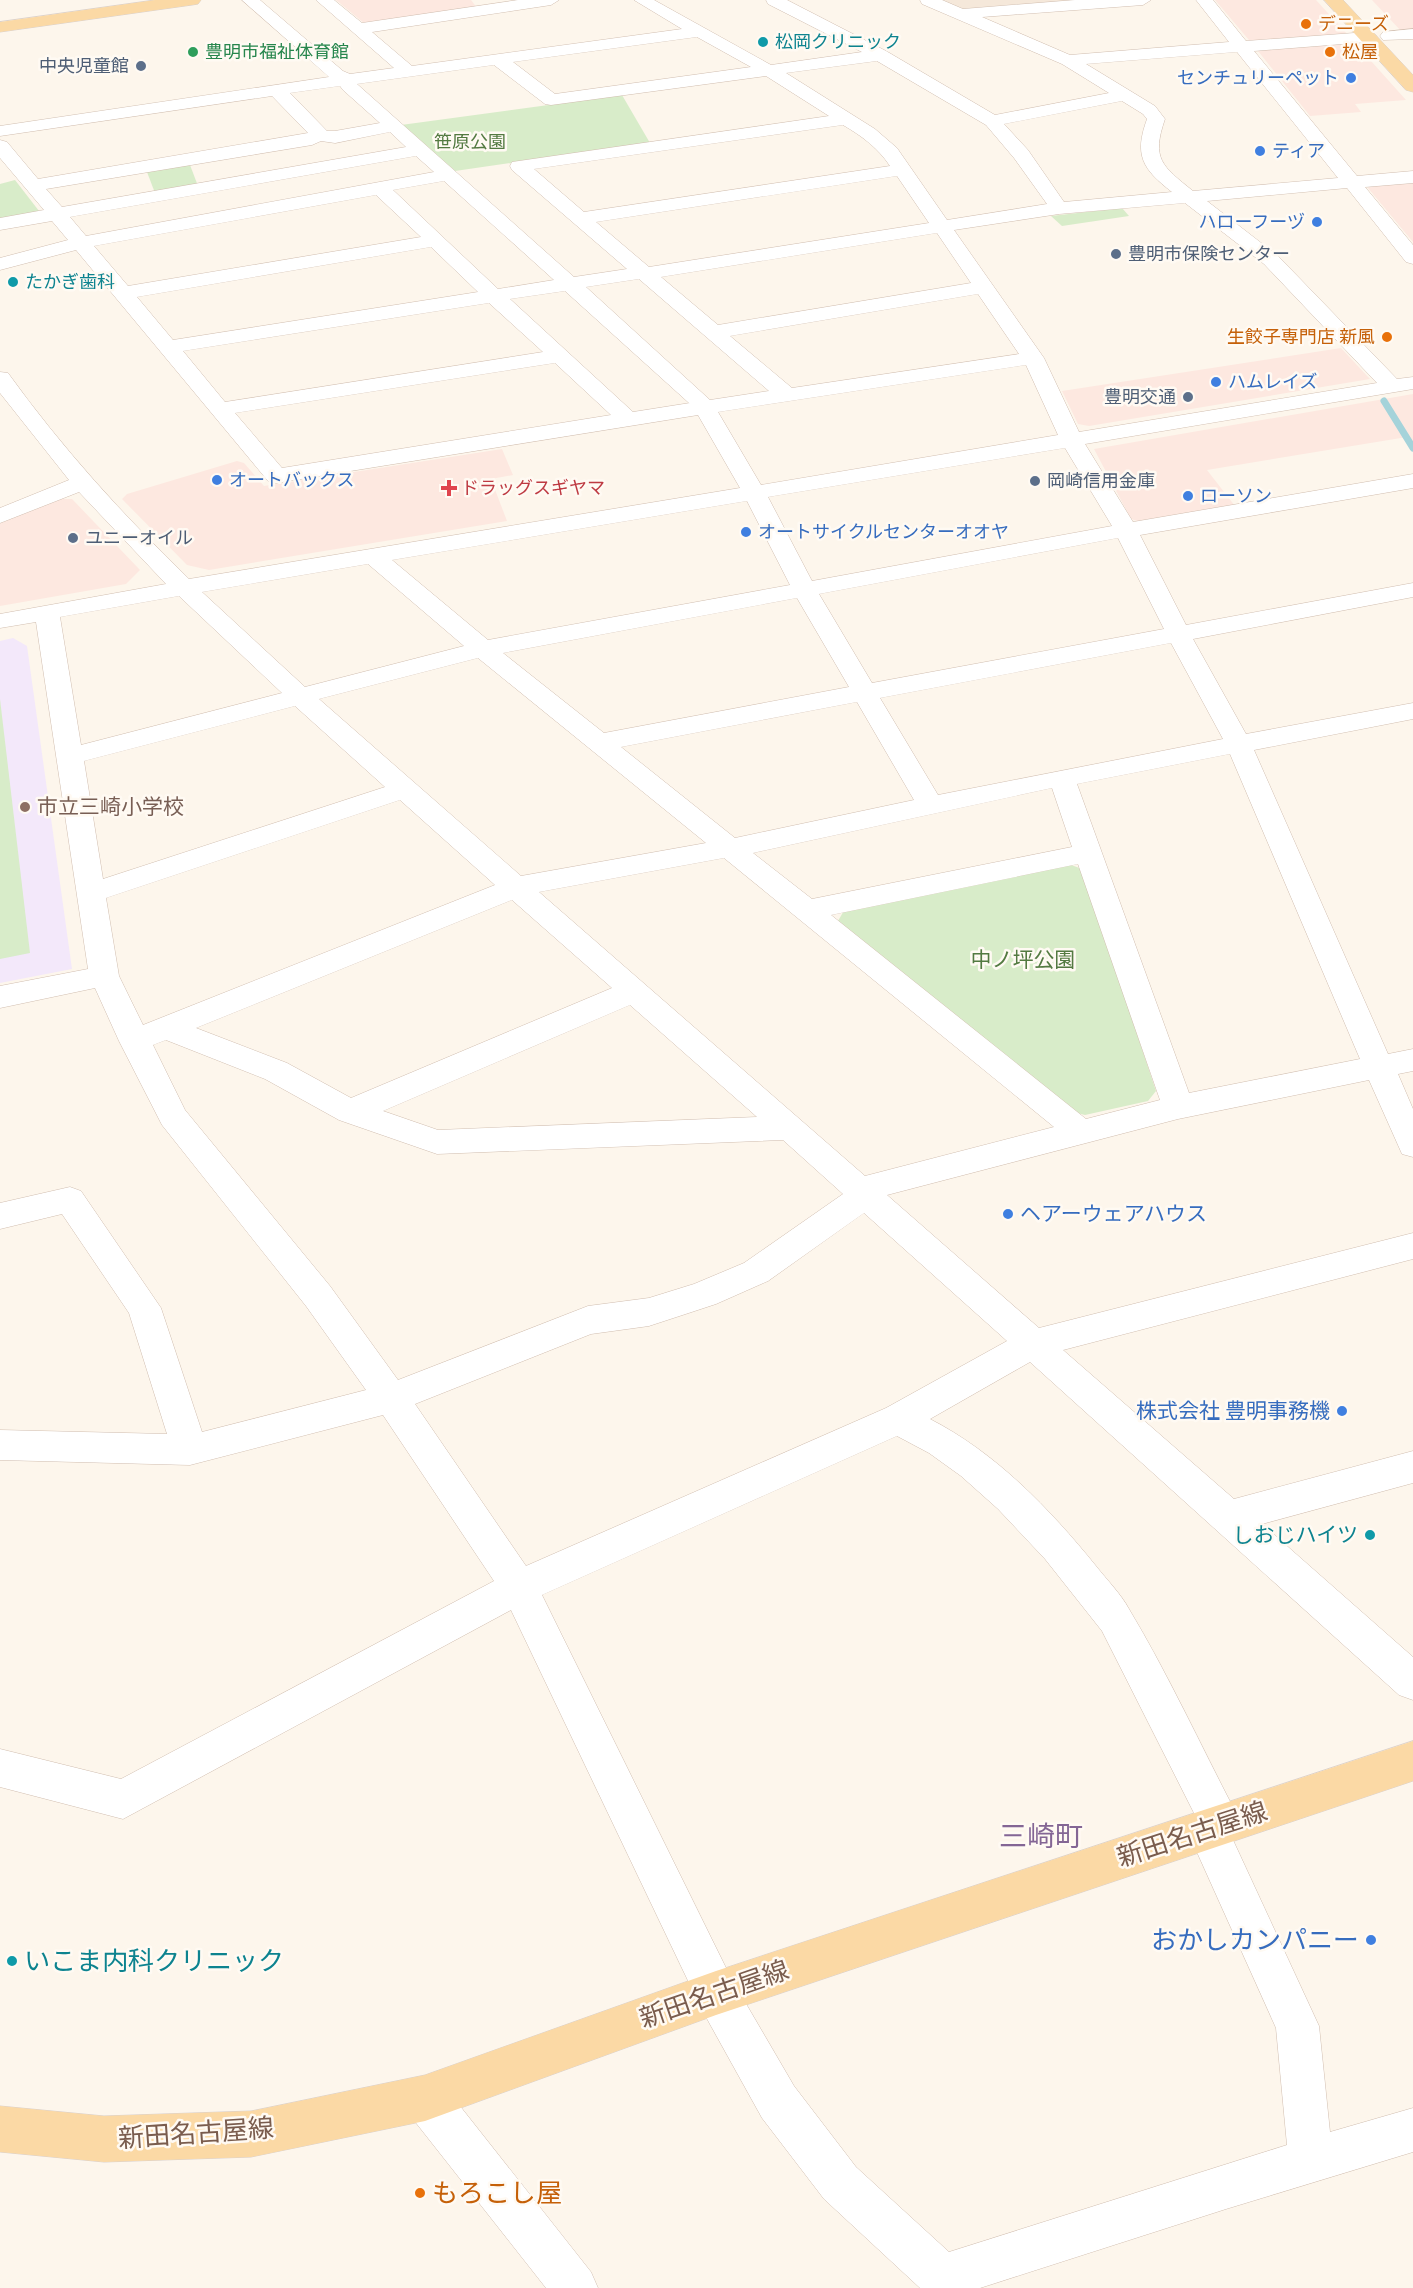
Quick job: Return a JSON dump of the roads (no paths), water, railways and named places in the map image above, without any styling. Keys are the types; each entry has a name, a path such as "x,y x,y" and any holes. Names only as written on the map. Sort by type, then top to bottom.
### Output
{"main road":[{"path":"0,27 192,0"},
{"path":"1333,0 1413,86"},
{"path":"1356,0 1413,61"},
{"name":"新田名古屋線","path":"0,2129 104,2139 251,2133 425,2098 716,1993 1413,1761"}],"street":[{"path":"250,0 345,80 697,398 754,492 804,589 930,804"},
{"path":"324,0 408,71"},
{"path":"359,29 551,0"},
{"path":"642,0 770,71 869,133 890,152 1033,358 1071,439 1126,530 1179,635 1238,743 1413,1145"},
{"path":"774,0 880,55 992,121 1021,154 1059,208"},
{"path":"928,0 1068,60 1149,110 1156,119 1149,139 1150,157 1164,177 1271,260 1402,385"},
{"path":"959,13 1143,0"},
{"path":"1204,0 1413,258"},
{"path":"0,131 408,71 699,32"},
{"path":"1389,36 1413,34"},
{"path":"1068,60 1368,37"},
{"path":"497,59 551,100 880,55"},
{"path":"276,90 318,130 317,135"},
{"path":"992,121 1125,95"},
{"path":"788,396 646,272 519,166 846,119"},
{"path":"33,186 312,139 317,135 335,137 394,126"},
{"path":"0,146 276,476 628,419 1033,358"},
{"path":"0,224 420,150"},
{"path":"581,218 902,170"},
{"path":"0,264 80,243 448,175"},
{"path":"169,348 1059,208 1413,177"},
{"path":"380,189 628,419"},
{"path":"123,293 436,240"},
{"path":"714,332 984,287"},
{"path":"220,409 559,356"},
{"path":"0,378 32,424 82,483 182,588 299,696 1034,1343 1413,1682"},
{"path":"0,621 182,588 1402,385"},
{"path":"70,756 483,649 1126,530 1413,481"},
{"path":"0,516 82,483"},
{"path":"373,556 483,649 1080,1131"},
{"path":"600,742 1413,590"},
{"path":"47,611 104,976 134,1041 173,1117 318,1296 391,1398 519,1587 716,1993 778,2102 840,2183 948,2283 1311,2160 1409,2137"},
{"path":"134,1041 516,887 731,848 930,804 1238,743 1411,716"},
{"path":"1062,778 1178,1107"},
{"path":"92,893 406,789"},
{"path":"807,910 1088,853"},
{"path":"0,997 104,976"},
{"path":"350,1112 634,991"},
{"path":"167,1029 276,1071 350,1112 437,1142 790,1128"},
{"path":"0,1445 190,1450 391,1398 588,1320 649,1312 704,1294 756,1272 862,1192 1080,1131 1178,1107 1413,1060"},
{"path":"0,1216 70,1200 144,1308 190,1450"},
{"path":"0,1768 123,1799 519,1587 898,1419 1034,1343 1413,1246"},
{"path":"898,1419 942,1442 974,1465 1011,1498 1058,1547 1115,1619 1214,1827 1297,2026 1311,2160"},
{"path":"1228,1517 1413,1467"},
{"path":"425,2098 575,2288"}],"waterway":[{"path":"1384,401 1413,448"}],"place":[{"name":"デニーズ","path":"1306,24"},
{"name":"松岡クリニック","path":"763,42"},
{"name":"豊明市福祉体育館","path":"193,52"},
{"name":"松屋","path":"1330,52"},
{"name":"中央児童館","path":"141,66"},
{"name":"センチュリーペット","path":"1351,78"},
{"name":"ティア","path":"1260,151"},
{"name":"ハローフーヅ","path":"1317,222"},
{"name":"豊明市保険センター","path":"1116,254"},
{"name":"たかぎ歯科","path":"13,282"},
{"name":"生餃子専門店 新風","path":"1387,337"},
{"name":"ハムレイズ","path":"1216,382"},
{"name":"豊明交通","path":"1188,397"},
{"name":"オートバックス","path":"217,480"},
{"name":"岡崎信用金庫","path":"1035,481"},
{"name":"ドラッグスギヤマ","path":"449,488"},
{"name":"ローソン","path":"1188,496"},
{"name":"オートサイクルセンターオオヤ","path":"746,532"},
{"name":"ユニーオイル","path":"73,538"},
{"name":"市立三崎小学校","path":"25,807"},
{"name":"ヘアーウェアハウス","path":"1008,1214"},
{"name":"株式会社 豊明事務機","path":"1342,1411"},
{"name":"しおじハイツ","path":"1370,1535"},
{"name":"おかしカンパニー","path":"1371,1940"},
{"name":"いこま内科クリニック","path":"12,1961"},
{"name":"もろこし屋","path":"420,2193"}],"district":[{"name":"三崎町","path":"1041,1836"}],"park label":[{"name":"笹原公園","path":"470,142"},
{"name":"中ノ坪公園","path":"1023,960"}]}
